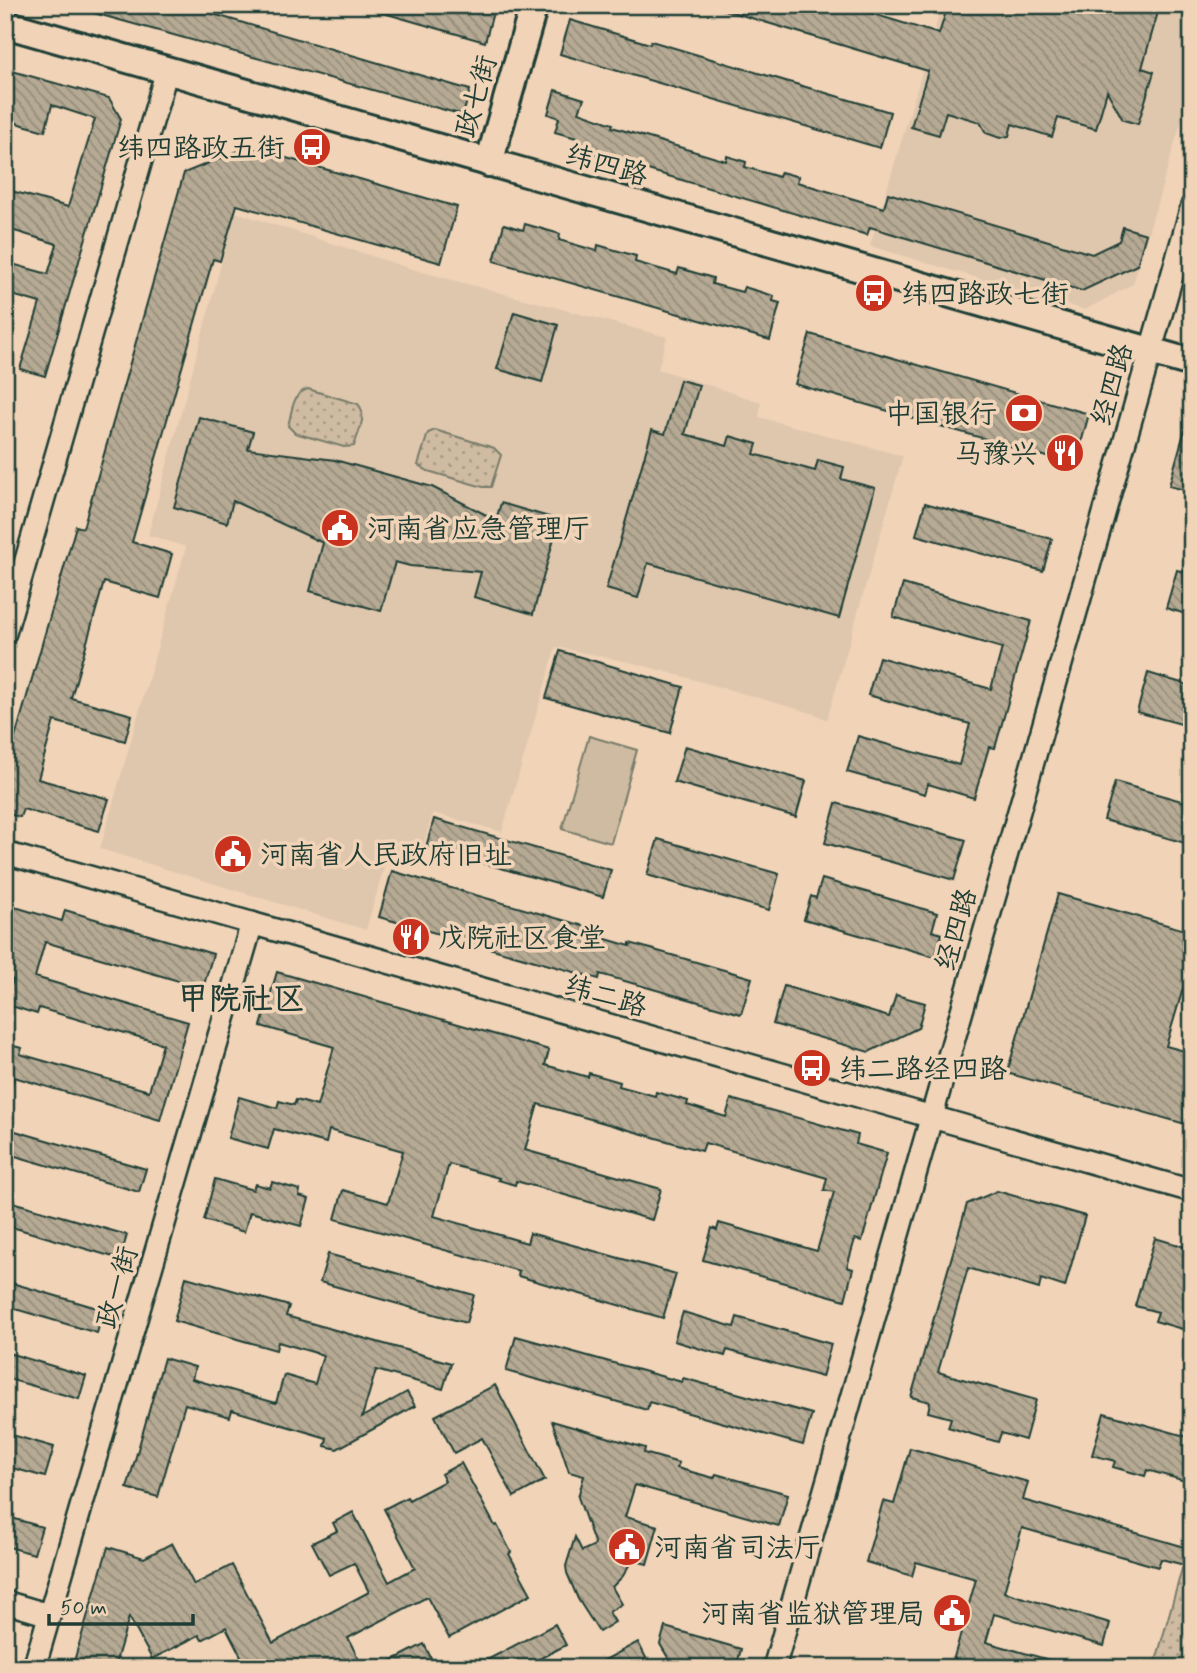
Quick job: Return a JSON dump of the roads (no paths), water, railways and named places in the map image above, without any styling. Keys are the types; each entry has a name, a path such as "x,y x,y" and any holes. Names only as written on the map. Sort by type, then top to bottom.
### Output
{"street":[{"name":"政七街","path":"489,163 534,5"},
{"name":"纬四路","path":"5,24 1192,363"},
{"path":"5,633 167,71"},
{"name":"经四路","path":"774,1668 1192,206"},
{"name":"纬二路","path":"5,853 1192,1191"},
{"name":"政一街","path":"34,1668 252,923"},
{"path":"5,1602 49,1615"}],"place":[{"name":"纬四路政五街","path":"312,147"},
{"name":"纬四路政七街","path":"874,293"},
{"name":"中国银行","path":"1024,413"},
{"name":"马豫兴","path":"1065,453"},
{"name":"河南省应急管理厅","path":"340,528"},
{"name":"河南省人民政府旧址","path":"233,854"},
{"name":"戊院社区食堂","path":"411,937"},
{"name":"纬二路经四路","path":"812,1068"},
{"name":"河南省司法厅","path":"627,1547"},
{"name":"河南省监狱管理局","path":"952,1613"}],"district":[{"name":"甲院社区","path":"241,998"}]}
